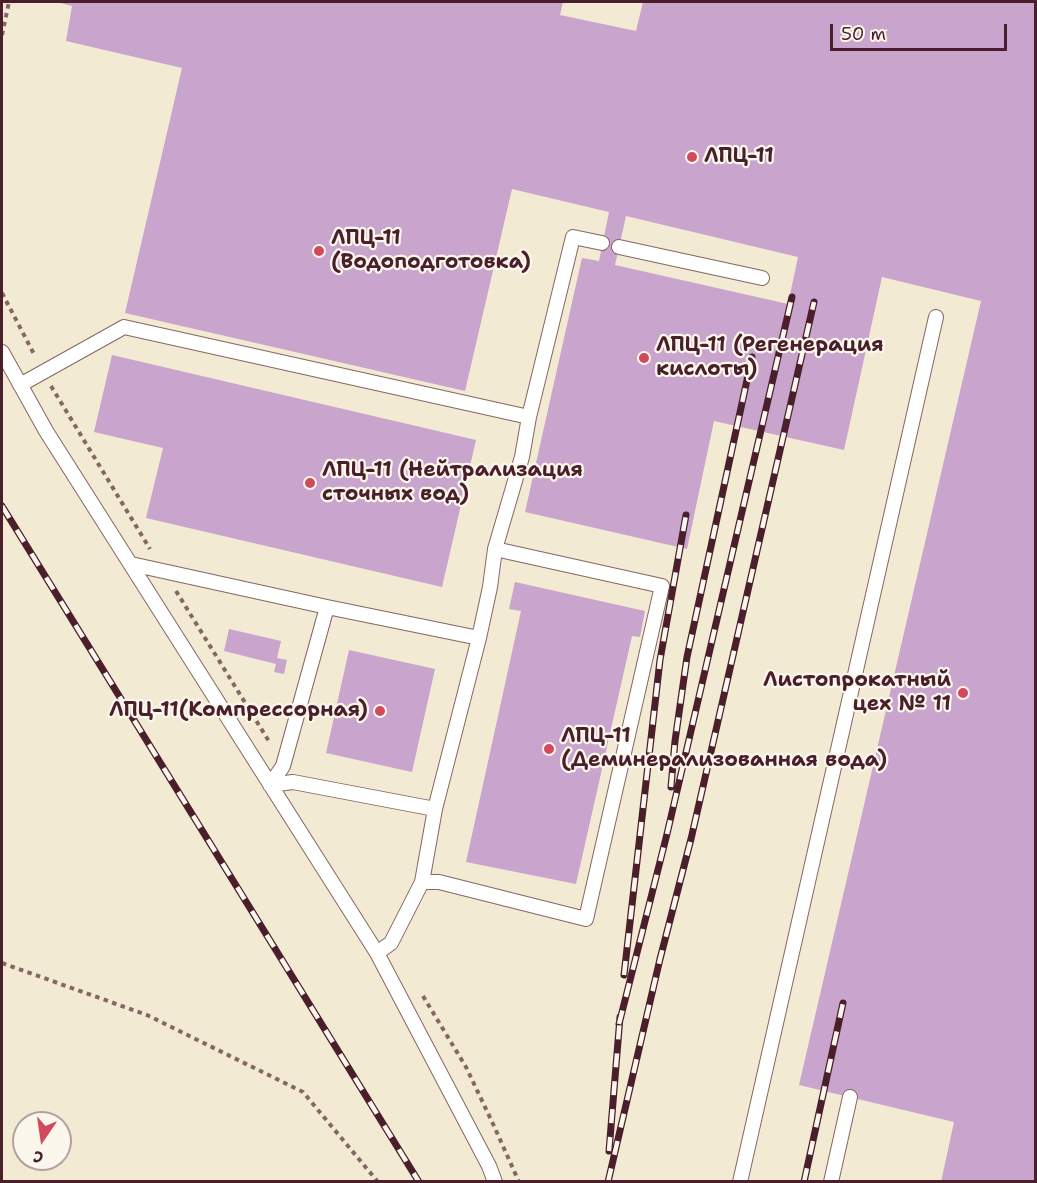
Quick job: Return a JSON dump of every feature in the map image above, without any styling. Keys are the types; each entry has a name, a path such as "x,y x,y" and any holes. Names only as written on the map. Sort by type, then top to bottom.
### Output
{"lane":[{"path":"377,953 392,943 422,882 435,809 479,638 490,587 495,549 522,457 529,417 573,237 602,243"},
{"path":"619,247 762,278"},
{"path":"740,1182 936,317"},
{"path":"21,385 124,327 529,417"},
{"path":"2,352 46,431 377,953 484,1156 495,1182"},
{"path":"422,882 439,882 586,919 662,586 495,549"},
{"path":"131,564 479,638"},
{"path":"270,785 283,766 327,607"},
{"path":"270,785 293,782 435,809"},
{"path":"831,1182 850,1097"}],"path":[{"path":"2,34 9,2"},
{"path":"2,963 147,1015 303,1092 378,1182"}],"building":[{"path":"57,2 563,2 560,15 636,31 643,2 1036,2 1036,1182 941,1182 954,1122 799,1085 981,301 882,277 844,450 714,421 687,549 525,512 582,258 599,261 609,212 512,189 465,391 125,313 182,68 66,41 72,6","holes":["626,216 798,257 788,304 615,265"]},
{"name":"ЛПЦ-11 (Нейтрализация сточных вод)","path":"112,355 476,440 442,587 146,518 163,448 94,432"},
{"name":"ЛПЦ-11 (Деминерализованная вода)","path":"515,582 645,611 640,637 632,636 576,884 466,862 521,611 509,609"},
{"path":"229,629 281,641 277,658 287,660 284,674 274,672 276,664 224,651"},
{"name":"ЛПЦ-11(Компрессорная)","path":"349,650 435,669 412,772 326,753"}],"railway":[{"path":"619,1024 667,834 792,297"},
{"path":"608,1182 660,959 691,839 814,302"},
{"path":"671,787 687,657 752,357"},
{"path":"2,506 419,1182"},
{"path":"624,975 660,660 686,515"},
{"path":"804,1182 843,1003"},
{"path":"609,1151 620,1017"}],"place":[{"name":"ЛПЦ-11","path":"692,157"},
{"name":"ЛПЦ-11 (Водоподготовка)","path":"319,251"},
{"name":"ЛПЦ-11 (Регенерация кислоты)","path":"644,358"},
{"name":"ЛПЦ-11 (Нейтрализация сточных вод)","path":"310,483"},
{"name":"Листопрокатный цех № 11","path":"963,693"},
{"name":"ЛПЦ-11(Компрессорная)","path":"380,711"},
{"name":"ЛПЦ-11 (Деминерализованная вода)","path":"549,749"}]}
